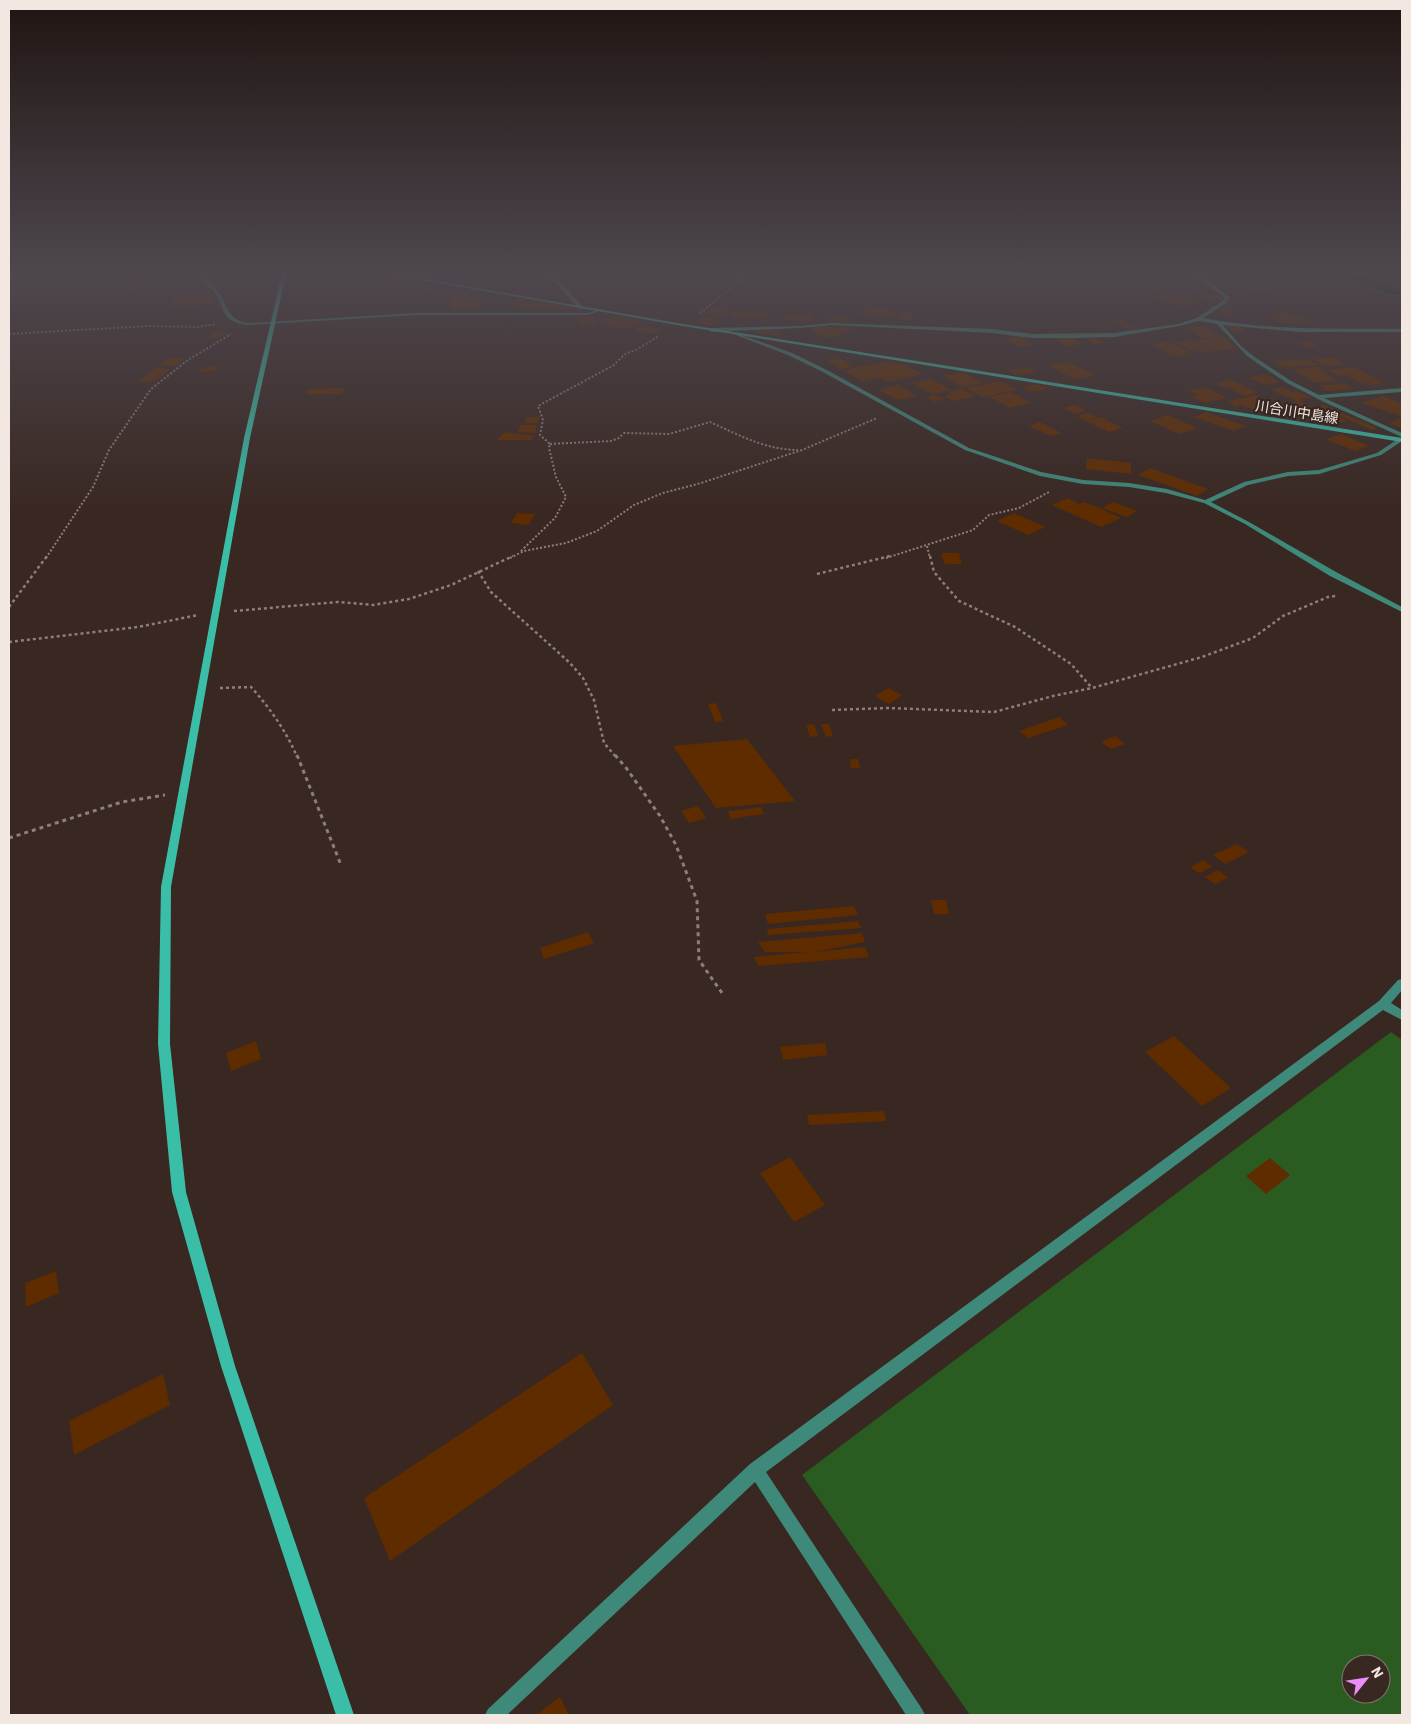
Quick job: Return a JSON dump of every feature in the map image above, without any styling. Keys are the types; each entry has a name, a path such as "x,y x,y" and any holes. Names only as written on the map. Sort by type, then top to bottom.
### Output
{"street":[{"path":"267,354 247,438 166,887 164,1044 179,1192 228,1366 345,1715"},
{"path":"791,354 967,449 1040,474 1072,480 1129,485 1167,491 1206,502 1402,610"},
{"name":"川合川中島線","path":"871,354 1402,438"},
{"path":"1206,502 1246,483 1288,474 1319,472 1378,454 1402,438 1286,380 1248,354"},
{"path":"1318,397 1402,390"},
{"path":"494,1715 756,1470 1383,1004 1402,983"},
{"path":"1383,1004 1402,1016"},
{"path":"756,1470 916,1715"}],"path":[{"path":"9,607 46,558 93,488 108,450 151,388 197,354"},
{"path":"625,354 614,365 538,406 544,420 540,435 550,444 611,441 619,438 624,433 669,434 710,422 758,444 786,450 802,450"},
{"path":"9,642 138,626 216,612 338,602 373,606 410,599 450,584 519,553 566,543 597,531 634,506 663,493 701,483 802,450 896,410"},
{"path":"519,553 545,526 556,518 566,497 556,477 549,448 550,444"},
{"path":"817,574 872,562 973,530 990,515 1019,508 1072,480"},
{"path":"927,546 934,572 959,601 1015,627 1071,664 1092,688"},
{"path":"478,571 491,592 570,663 582,678 594,700 604,743 627,769 660,816 676,845 697,901 700,960 722,993"},
{"path":"832,710 888,708 994,712 1053,696 1092,688 1202,657 1253,638 1283,616 1328,597 1367,592"},
{"path":"202,691 251,687 262,700 293,746 341,865"},
{"path":"9,838 122,802 183,792"}],"green space":[{"path":"1391,1032 1402,1040 1402,1715 970,1715 802,1475"}],"building":[{"path":"1171,354 1191,354 1177,357"},
{"path":"1334,357 1345,364 1323,366 1312,359"},
{"path":"175,358 185,359 176,366 159,365 166,360"},
{"path":"839,358 854,366 841,369 827,361"},
{"path":"1307,359 1318,365 1283,368 1273,361"},
{"path":"888,361 903,364 922,374 889,382 880,377 862,381 844,371 859,366"},
{"path":"1067,362 1096,375 1077,380 1048,366"},
{"path":"217,366 215,371 200,372 202,367"},
{"path":"1320,366 1324,369 1319,369 1338,381 1315,383 1293,370"},
{"path":"1353,367 1385,383 1369,385 1359,383 1347,375 1339,376 1328,370"},
{"path":"156,368 171,369 153,382 138,381"},
{"path":"1031,368 1037,372 1014,375 1008,370"},
{"path":"963,372 983,383 962,387 943,376"},
{"path":"1264,374 1280,382 1265,385 1248,378"},
{"path":"931,379 951,390 932,394 912,383"},
{"path":"1230,380 1258,392 1244,396 1228,387 1216,384"},
{"path":"1000,381 1017,390 983,397 966,388"},
{"path":"1035,384 1051,388 1031,392 1022,387"},
{"path":"1345,384 1354,389 1327,391 1319,385"},
{"path":"898,385 917,396 897,400 879,390"},
{"path":"1204,387 1227,398 1205,403 1191,397 1198,395 1189,391"},
{"path":"1282,387 1312,397 1297,401 1271,390"},
{"path":"344,388 342,394 306,394 308,389"},
{"path":"963,389 975,396 953,401 944,396 953,394 949,392"},
{"path":"1011,392 1031,403 1009,408 990,397"},
{"path":"937,395 944,399 934,402 927,397"},
{"path":"1255,395 1279,405 1256,411 1242,405 1236,407 1227,402"},
{"path":"1383,396 1402,403 1402,416 1361,403"},
{"path":"1299,401 1325,412 1313,416 1287,404"},
{"path":"1075,405 1086,411 1075,414 1063,408"},
{"path":"1324,405 1336,410 1329,412 1316,407"},
{"path":"1206,412 1246,426 1234,431 1194,417"},
{"path":"1088,413 1097,417 1086,421 1077,416"},
{"path":"1330,413 1348,421 1331,425 1313,418"},
{"path":"1342,413 1378,428 1372,430 1337,415"},
{"path":"1168,415 1197,428 1179,434 1150,421"},
{"path":"527,417 540,417 537,423 525,423"},
{"path":"1100,417 1123,428 1109,432 1086,421"},
{"path":"1402,418 1402,428 1389,423"},
{"path":"1040,422 1062,433 1050,436 1029,426"},
{"path":"521,425 537,425 535,433 518,432"},
{"path":"505,432 534,436 531,440 497,440"},
{"path":"1341,434 1369,446 1355,451 1326,439"},
{"path":"1087,458 1131,463 1131,474 1086,469"},
{"path":"1150,468 1208,489 1197,496 1138,475"},
{"path":"1068,498 1079,504 1083,502 1097,507 1121,518 1101,527 1052,505"},
{"path":"1113,502 1137,511 1127,517 1102,508"},
{"path":"517,513 535,514 528,525 511,523"},
{"path":"1014,513 1045,527 1028,535 997,521"},
{"path":"941,553 959,553 962,564 945,564"},
{"path":"888,688 902,695 889,704 875,696"},
{"path":"716,703 723,721 715,722 708,704"},
{"path":"1059,717 1068,725 1028,738 1019,731"},
{"path":"814,724 818,736 810,737 806,725"},
{"path":"821,724 829,724 833,736 826,737"},
{"path":"1115,736 1125,744 1111,749 1101,742"},
{"path":"747,739 795,801 716,808 673,746"},
{"path":"850,759 858,759 860,768 851,768"},
{"path":"698,806 706,818 689,823 681,811"},
{"path":"761,807 764,814 730,819 728,811"},
{"path":"1237,844 1249,852 1225,864 1213,855"},
{"path":"1204,860 1212,867 1199,873 1190,867"},
{"path":"1218,870 1228,878 1215,884 1205,877"},
{"path":"931,900 946,900 949,914 934,914"},
{"path":"854,906 858,915 768,924 765,914"},
{"path":"858,921 861,928 768,935 767,929"},
{"path":"588,932 594,943 544,959 540,948"},
{"path":"862,933 865,942 814,952 865,947 869,957 758,966 754,957 807,952 765,952 758,942"},
{"path":"1174,1036 1231,1088 1202,1106 1145,1052"},
{"path":"256,1041 261,1059 231,1071 226,1053"},
{"path":"825,1043 827,1055 783,1060 780,1047"},
{"path":"884,1111 886,1121 834,1124 809,1125 807,1115"},
{"path":"790,1157 825,1205 794,1222 760,1173"},
{"path":"1270,1158 1290,1175 1266,1194 1246,1176"},
{"path":"56,1271 59,1293 26,1307 25,1283"},
{"path":"582,1353 613,1405 390,1561 364,1498"},
{"path":"163,1374 170,1405 74,1455 69,1421"},
{"path":"560,1697 569,1715 536,1715"}]}
